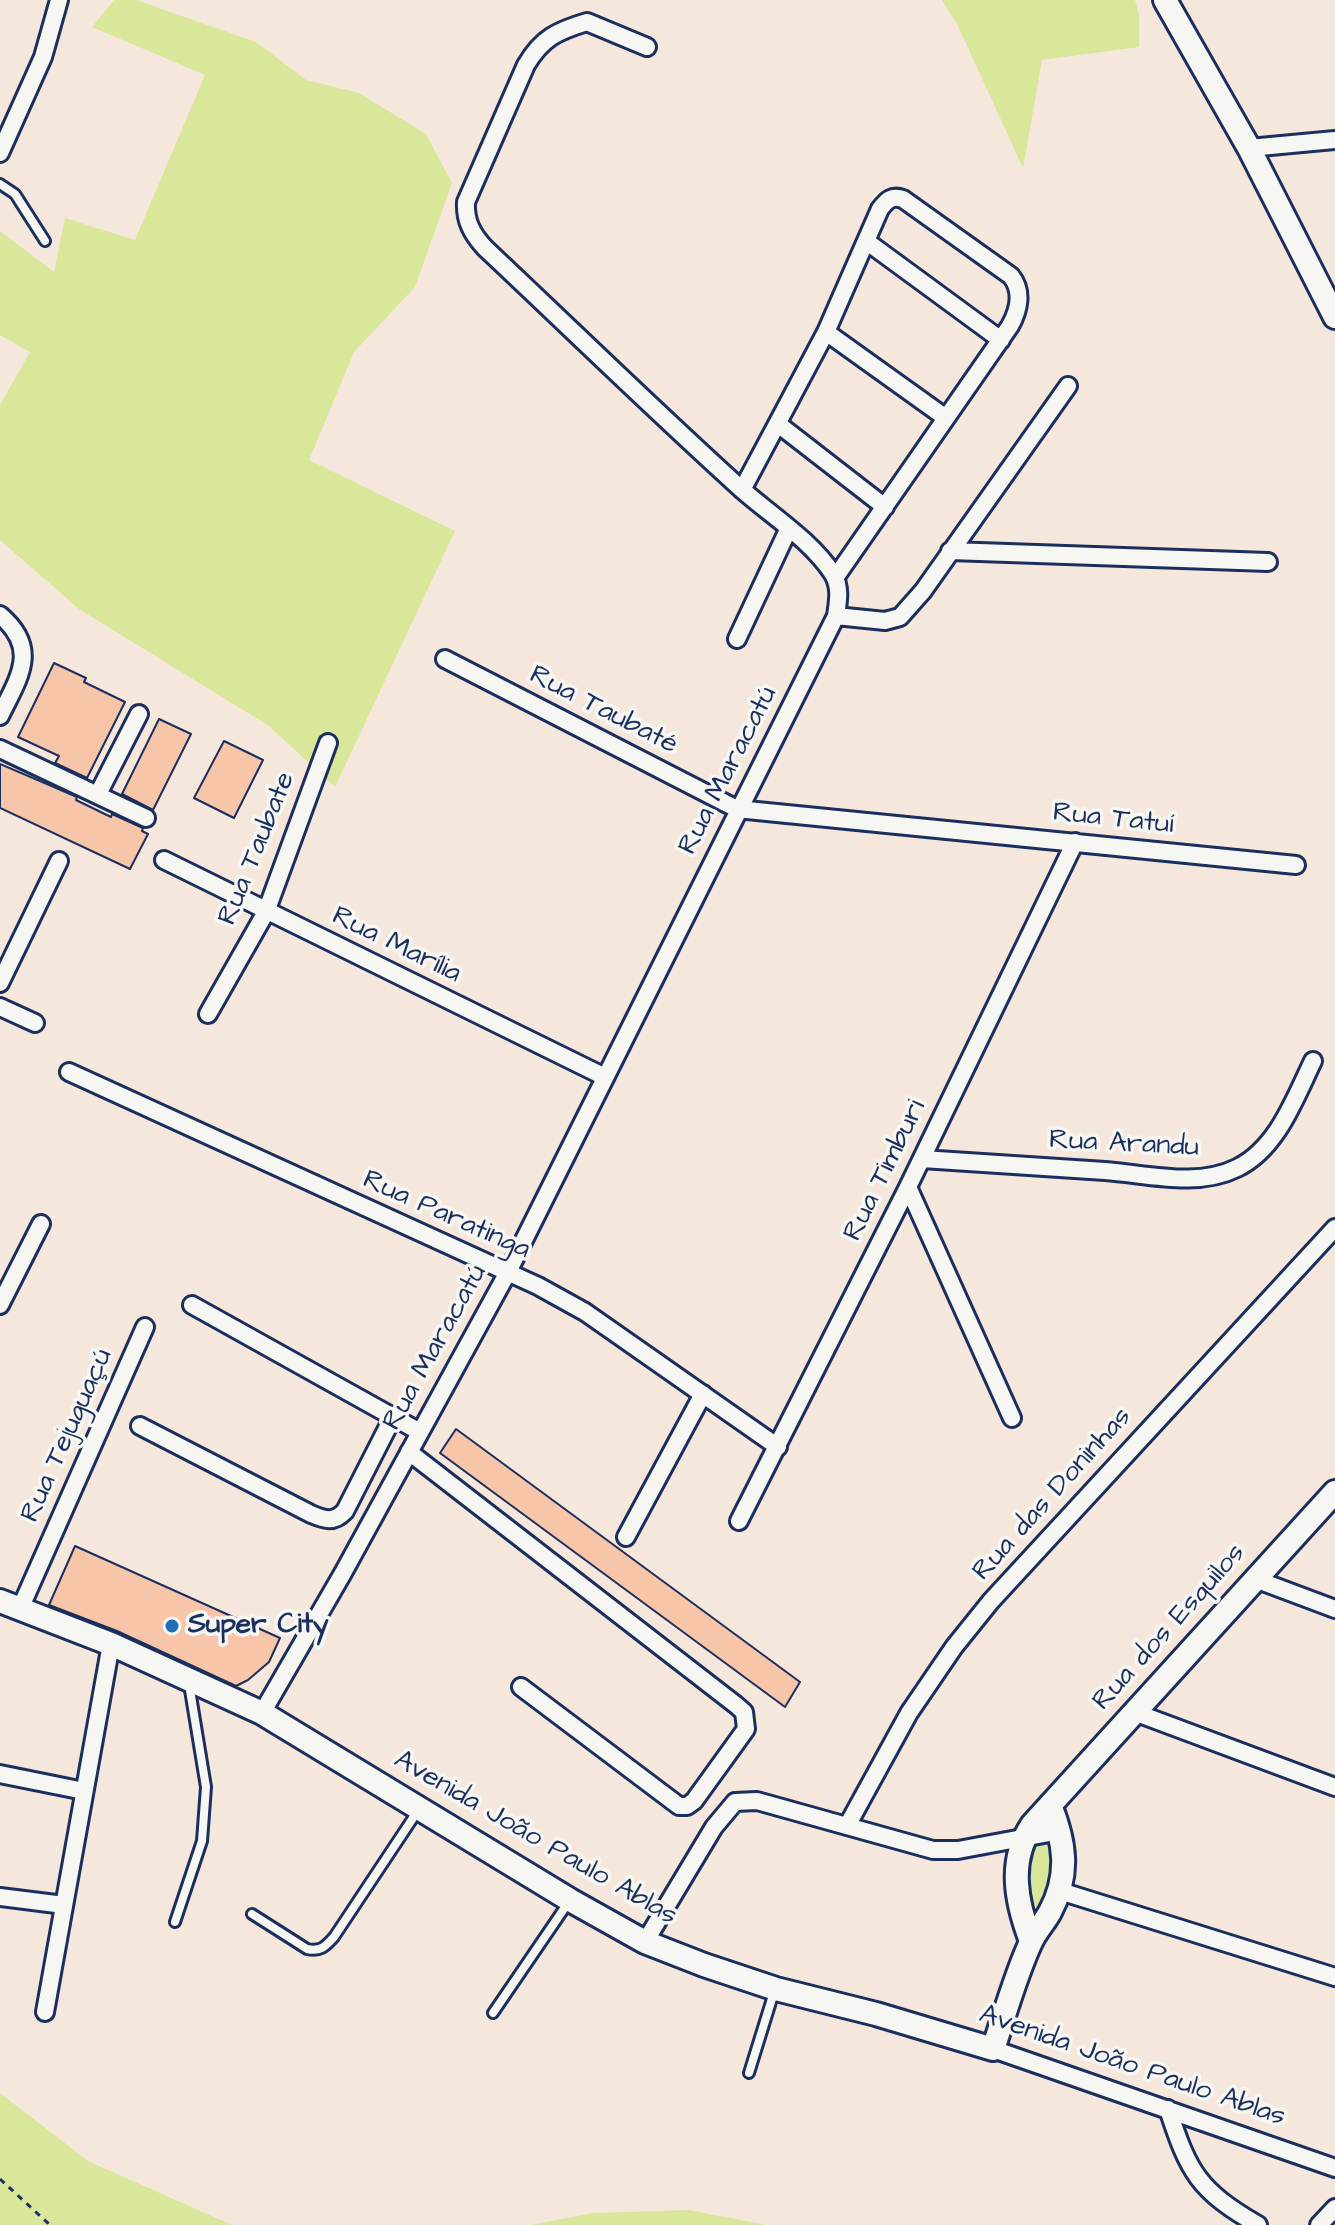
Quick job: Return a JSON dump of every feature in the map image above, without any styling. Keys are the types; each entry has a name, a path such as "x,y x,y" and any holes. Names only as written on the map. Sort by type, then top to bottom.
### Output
{"street":[{"path":"0,153 43,57 59,0"},
{"path":"1165,0 1249,148 1335,317"},
{"path":"647,47 587,22 557,32 537,47 526,65 466,202 465,213 469,225 485,248 742,490 789,528 835,578 1001,340 1016,315 1017,283 896,197 887,200 880,209 826,332 742,490"},
{"path":"1249,148 1335,140"},
{"path":"866,241 1001,340"},
{"path":"826,332 946,418"},
{"path":"836,616 885,621 900,617 923,591 1068,386"},
{"path":"778,424 885,507"},
{"path":"737,639 789,528"},
{"path":"950,551 1268,562"},
{"name":"Rua Maracatú","path":"262,1713 343,1573 508,1272 836,616 839,590 835,578"},
{"path":"0,615 23,641 24,658 20,677 0,716"},
{"name":"Rua Taubaté","path":"445,659 737,809"},
{"path":"98,794 139,714"},
{"name":"Rua Taubate","path":"208,1014 266,912 328,743"},
{"path":"0,749 146,818"},
{"name":"Rua Tatuí","path":"737,809 1296,865"},
{"name":"Rua Timburi","path":"739,1521 922,1159 1075,842"},
{"name":"Rua Marília","path":"164,860 605,1077"},
{"path":"0,983 59,861"},
{"path":"0,1007 35,1023"},
{"name":"Rua Arandu","path":"922,1159 1163,1178 1209,1176 1237,1168 1258,1153 1284,1122 1313,1061"},
{"name":"Rua Paratinga","path":"69,1072 538,1286 585,1312 778,1447"},
{"path":"908,1187 1012,1418"},
{"path":"0,1305 41,1224"},
{"name":"Rua das Doninhas","path":"847,1826 909,1713 954,1647 1335,1228"},
{"path":"192,1305 420,1432"},
{"name":"Rua Tejuguaçú","path":"10,1605 145,1327"},
{"path":"626,1537 703,1394"},
{"path":"140,1426 311,1514 330,1520 338,1518 345,1511 393,1417"},
{"path":"409,1452 736,1705 744,1712 746,1729 694,1801 687,1806 679,1806 521,1687"},
{"name":"Rua dos Esquilos","path":"1031,1941 1018,1896 1016,1865 1024,1836 1335,1492"},
{"path":"1255,1579 1335,1609"},
{"name":"Avenida João Paulo Ablas","path":"10,1605 111,1644 262,1713 570,1900 645,1942 776,1989 876,2014 993,2049 1335,2168"},
{"path":"45,2012 111,1644"},
{"path":"1134,1712 1335,1787"},
{"path":"0,1774 84,1791"},
{"path":"645,1942 714,1827 735,1802 757,1801 933,1850 958,1850 1060,1831"},
{"path":"993,2049 1031,1941 1060,1891 1064,1859 1060,1831 1050,1805"},
{"path":"1060,1891 1335,1977"},
{"path":"0,1897 64,1905"},
{"path":"1168,2109 1190,2170 1206,2189 1258,2225"},
{"path":"1319,2225 1335,2208"}],"lane":[{"path":"0,184 15,194 45,241"},
{"path":"175,1922 202,1841 206,1787 187,1677"},
{"path":"252,1914 307,1949 316,1951 325,1947 420,1809"},
{"path":"493,2013 570,1900"},
{"path":"749,2073 776,1989"}],"path":[{"path":"0,2179 50,2225"}],"green space":[{"path":"114,0 136,0 256,42 306,80 359,93 426,134 452,183 415,287 354,352 309,460 455,531 335,787 269,726 79,609 0,540 0,405 30,352 0,335 0,231 54,272 65,218 135,240 205,75 92,27"},
{"path":"942,0 1135,0 1139,15 1139,47 1042,60 1023,168 958,26"},
{"path":"1046,1841 1051,1844 1057,1872 1043,1907 1031,1906 1026,1876 1030,1846"},
{"path":"0,2093 88,2161 232,2225 0,2225"},
{"path":"689,2210 766,2225 530,2225 593,2213"}],"building":[{"path":"54,663 125,702 87,778 55,763 59,756 18,737"},
{"path":"159,719 191,734 153,810 122,794"},
{"path":"224,741 263,760 234,818 194,798"},
{"path":"0,764 77,797 76,800 111,817 112,814 143,828 142,831 148,834 130,869 0,808"},
{"path":"456,1429 800,1682 785,1707 440,1453"},
{"name":"Super City","path":"75,1546 280,1638 269,1662 236,1686 117,1631 49,1605"}],"place":[{"name":"Super City","path":"172,1626"}]}
